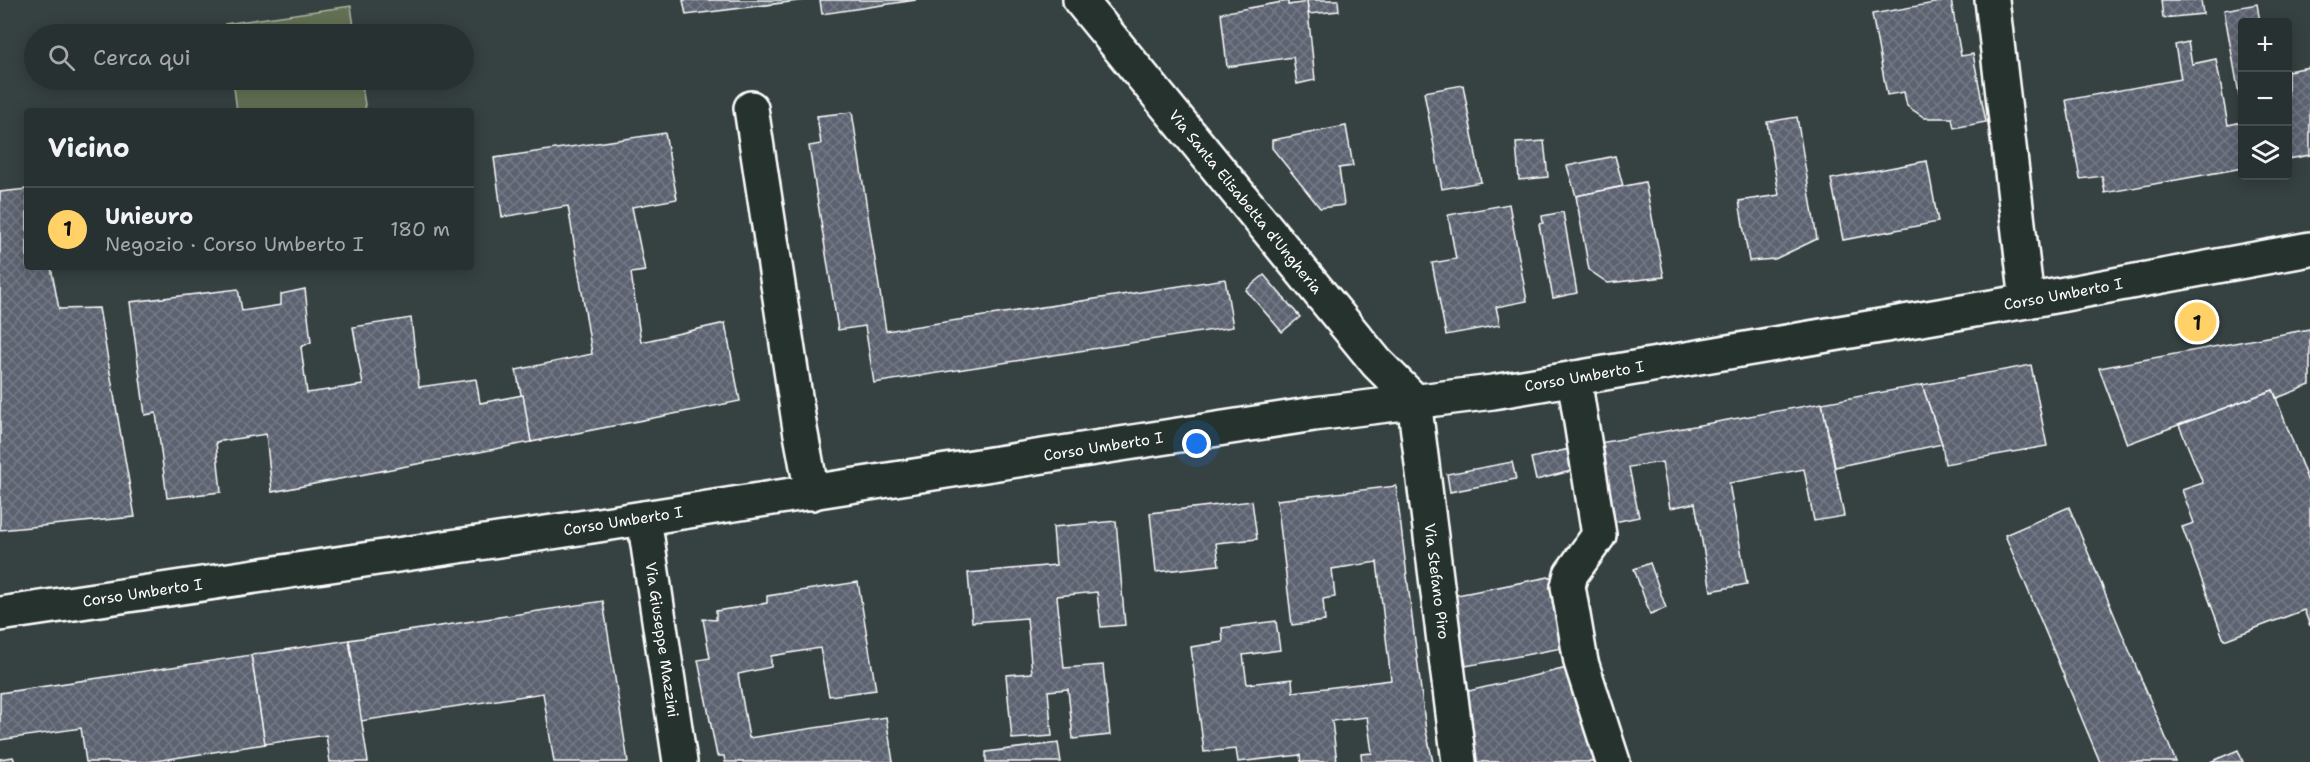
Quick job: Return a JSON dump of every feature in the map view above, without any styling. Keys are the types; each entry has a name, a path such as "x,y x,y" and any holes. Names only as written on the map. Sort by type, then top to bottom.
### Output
{"street":[{"name":"Via Santa Elisabetta d'Ungheria","path":"1080,0 1377,363 1414,400"},
{"path":"1992,0 2027,301"},
{"path":"751,108 800,429 812,493"},
{"name":"Corso Umberto I","path":"0,614 812,493 1302,416 1414,400 1493,392 2027,301 2310,249"},
{"path":"1574,378 1599,535 1571,574 1568,586 1581,662 1613,762"},
{"name":"Via Stefano Piro","path":"1414,400 1459,762"},
{"name":"Via Giuseppe Mazzini","path":"644,518 680,762"}],"green space":[{"path":"351,6 354,24 225,24"},
{"path":"234,90 363,90 366,108 237,108"}],"building":[{"path":"683,0 806,0 686,15"},
{"path":"820,0 916,0 822,14"},
{"path":"1307,0 1338,0 1339,11 1309,14"},
{"path":"1951,0 1961,56 1973,54 1986,122 1954,128 1952,118 1925,118 1907,106 1904,92 1887,95 1872,14"},
{"path":"2161,0 2201,0 2203,14 2163,18"},
{"path":"1288,1 1288,5 1307,2 1315,80 1297,84 1293,57 1227,67 1221,13"},
{"path":"2257,4 2259,18 2238,18 2238,89 2224,10"},
{"path":"2188,42 2192,64 2216,59 2228,125 2238,123 2238,169 2105,193 2102,176 2080,179 2066,100 2181,79 2175,45"},
{"path":"2310,67 2310,155 2292,158 2292,72"},
{"path":"1463,85 1481,182 1442,189 1424,92"},
{"path":"852,112 886,331 1225,279 1233,327 874,383 865,326 838,330 809,146 821,144 817,116"},
{"path":"1797,117 1817,239 1775,259 1749,261 1739,201 1779,195 1767,122"},
{"path":"1346,126 1353,166 1339,168 1344,205 1320,208 1272,148 1272,140"},
{"path":"665,133 677,199 632,207 645,271 631,273 641,342 725,323 740,401 531,442 516,370 592,354 568,206 502,217 494,158"},
{"path":"1544,141 1548,177 1519,180 1516,143"},
{"path":"1615,156 1623,186 1576,196 1567,166"},
{"path":"1927,161 1938,222 1843,240 1831,179"},
{"path":"1645,182 1664,277 1608,283 1589,270 1576,196"},
{"path":"24,189 24,270 52,270 59,309 99,308 135,517 0,530 0,192"},
{"path":"1509,204 1527,301 1496,307 1500,325 1446,335 1432,263 1456,259 1448,215"},
{"path":"1563,212 1577,293 1553,298 1539,224 1543,223 1542,216"},
{"path":"1264,275 1300,317 1282,332 1246,290"},
{"path":"238,289 242,311 281,305 281,294 305,289 311,342 301,347 307,393 363,385 353,327 411,318 419,387 476,379 480,403 523,395 531,442 272,492 266,434 216,442 221,492 167,498 156,413 145,415 130,302"},
{"path":"2310,329 2310,385 2277,398 2273,390 2127,444 2099,368"},
{"path":"2031,365 2047,446 1945,464 1942,444 1922,385"},
{"path":"1922,385 1942,444 1835,467 1822,403"},
{"path":"2273,390 2310,487 2310,626 2304,610 2224,640 2182,527 2194,523 2182,490 2203,483 2179,425"},
{"path":"1822,403 1844,516 1814,521 1804,469 1729,483 1747,584 1711,591 1695,503 1670,508 1662,462 1629,467 1639,517 1609,523 1594,444"},
{"path":"1569,449 1575,470 1536,480 1531,458"},
{"path":"1512,462 1516,479 1450,492 1447,474"},
{"path":"1396,486 1426,731 1433,762 1362,762 1361,754 1372,753 1367,717 1332,721 1337,762 1301,762 1300,755 1238,762 1236,749 1204,752 1191,647 1223,642 1222,628 1276,621 1280,650 1243,655 1247,684 1292,679 1293,692 1391,680 1377,562 1332,569 1335,597 1323,599 1325,621 1292,625 1277,500"},
{"path":"1252,501 1257,539 1216,543 1219,565 1156,572 1150,513"},
{"path":"2069,507 2176,762 2100,762 2005,535"},
{"path":"1116,521 1125,625 1101,627 1097,592 1057,596 1064,668 1103,665 1110,735 1073,739 1068,689 1048,691 1052,736 1012,739 1006,675 1032,673 1027,618 972,622 968,573 1056,565 1053,527"},
{"path":"1650,563 1666,608 1650,614 1634,569"},
{"path":"1554,576 1567,647 1466,666 1452,596"},
{"path":"858,582 876,690 829,696 820,648 771,656 771,667 738,674 749,738 886,717 893,762 725,762 724,756 717,756 698,660 710,658 703,619 716,620 716,611 767,603 767,596"},
{"path":"603,601 628,762 554,762 543,693 361,721 349,640"},
{"path":"349,640 368,762 330,762 326,735 265,744 251,655"},
{"path":"251,655 265,744 149,762 86,762 81,728 0,740 0,693"},
{"path":"1567,668 1596,762 1472,762 1460,693"},
{"path":"1058,743 1061,762 986,762 986,752"},
{"path":"2238,750 2243,762 2210,762"},
{"path":"13,757 15,762 0,762 0,759"}],"place":[{"name":"Unieuro","path":"2197,322"}]}
